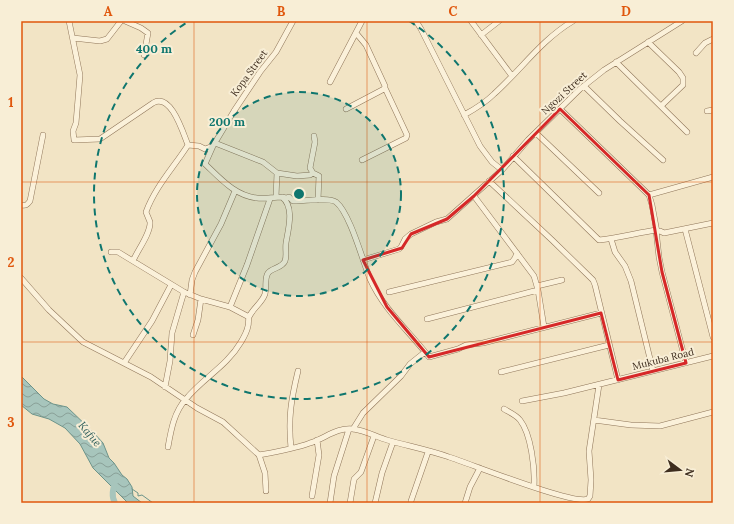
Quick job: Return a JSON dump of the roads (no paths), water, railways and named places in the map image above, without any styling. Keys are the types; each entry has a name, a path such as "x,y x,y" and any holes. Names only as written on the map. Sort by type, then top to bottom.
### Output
{"street":[{"path":"69,21 80,83 76,122 73,131 74,140 100,139 157,100 161,100 170,106 188,145"},
{"path":"73,38 100,41 107,39 121,21"},
{"path":"124,21 141,28 148,34 144,55"},
{"name":"Kopa Street","path":"235,191 205,164 214,144 244,95 276,52 293,21"},
{"path":"330,82 362,21"},
{"path":"416,21 422,29 464,115 485,153 492,162 502,170"},
{"path":"471,21 512,76"},
{"path":"481,35 499,21"},
{"path":"464,115 488,100 545,41 554,33 573,21"},
{"name":"Ngozi Street","path":"363,260 399,249 411,234 436,222 447,219 502,170 513,156 584,86 616,62 682,21"},
{"path":"356,33 366,45 407,135 406,138 362,160"},
{"path":"696,53 705,43 713,39"},
{"path":"648,42 679,72 683,78 683,85 661,106"},
{"path":"616,62 687,132"},
{"path":"584,86 663,160"},
{"path":"346,109 385,88"},
{"path":"560,109 649,195 652,205 662,272 686,363"},
{"path":"707,111 713,110"},
{"path":"536,133 599,193"},
{"path":"21,205 28,205 30,201 43,135"},
{"path":"314,136 315,142 310,168 319,176 318,200"},
{"path":"188,145 199,146 205,149 214,144 263,162 277,173 297,176 310,175 313,172"},
{"path":"133,261 146,238 150,222 146,212 150,203 164,178 188,145"},
{"path":"513,156 599,240 611,239 638,232 660,231 664,234 713,223"},
{"path":"168,447 174,419 185,400 202,382 231,357 245,335 249,317 265,295 267,274 283,264 285,261 290,221 286,202 279,197 277,173"},
{"path":"649,195 713,177"},
{"path":"490,181 552,240 596,285 601,313 618,380"},
{"path":"190,295 192,280 195,272 225,217 235,191 252,198 270,199 289,197 293,201 334,201 341,208 351,227 370,279 383,302 429,357 466,346 601,313"},
{"path":"474,196 534,276 544,327"},
{"path":"230,307 247,265 270,199"},
{"path":"685,229 713,337"},
{"path":"611,239 631,281 654,371"},
{"path":"111,252 118,252 190,295 230,307 249,317"},
{"path":"389,292 512,262 517,253"},
{"path":"21,278 49,310 83,342 124,363 223,422 259,454 266,473 266,491"},
{"path":"426,319 562,280"},
{"path":"124,363 145,332 171,285"},
{"path":"165,387 170,361 172,333 184,292"},
{"path":"193,336 198,320 201,299"},
{"path":"501,372 609,345"},
{"path":"330,503 336,470 351,429 363,413 401,376 410,364 425,352"},
{"name":"Mukuba Road","path":"522,401 599,385 713,356"},
{"path":"291,448 289,429 290,404 298,371"},
{"path":"259,454 291,448 317,440 337,431 351,429 428,452 447,456 534,486 573,498 586,500 590,496 591,480 589,451 599,385"},
{"path":"504,409 519,420 530,440 534,486"},
{"path":"594,420 631,425 660,426 713,412"},
{"path":"350,503 354,479 361,472 374,436"},
{"path":"312,496 319,455 317,440"},
{"path":"375,503 382,473 393,442"},
{"path":"411,501 428,452"},
{"path":"465,503 470,487 480,468"}],"water":[{"name":"Kafue","path":"21,376 44,399 53,404 67,407 92,431 103,443 109,458 127,479 132,487 133,496 142,503 128,503 93,468 80,444 65,428 49,419 32,414 21,405"}],"waterway":[{"path":"115,482 113,495 115,503"},
{"path":"132,489 138,493 138,496 142,495 153,503"}]}
